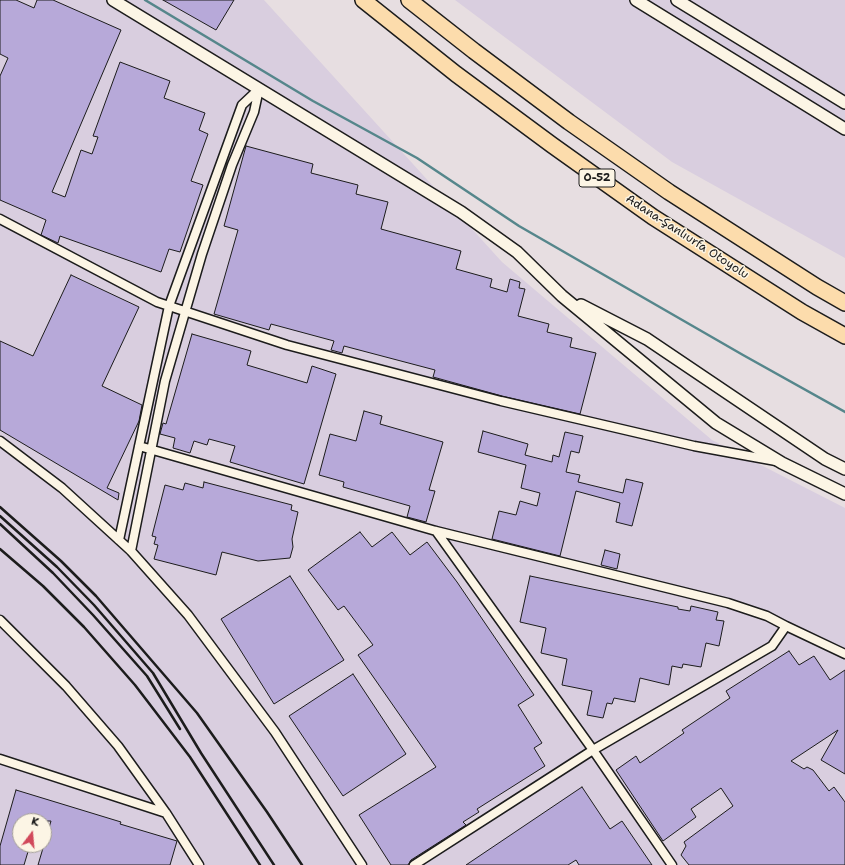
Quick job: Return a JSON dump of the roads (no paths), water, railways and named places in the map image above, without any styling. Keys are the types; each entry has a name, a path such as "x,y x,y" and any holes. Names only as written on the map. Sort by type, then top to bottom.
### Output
{"highway":[{"name":"Adana-Şanlıurfa Otoyolu","path":"363,0 552,146 652,216 802,312 845,336"},
{"name":"O-52","path":"409,0 556,113 669,192 817,287 845,303"}],"main road":[{"path":"113,0 461,212 517,252 562,296 716,422 782,463 845,494"},
{"path":"636,0 845,129"},
{"path":"677,0 845,104"},
{"path":"562,296 646,339 825,460 845,469"}],"street":[{"path":"119,540 169,306 242,105 259,88"},
{"path":"132,551 165,381 202,254 232,165 254,112 259,88"},
{"path":"0,219 157,302 287,345 493,399 694,446 782,463"},
{"path":"0,441 62,488 132,551 188,615 275,732 362,865"},
{"path":"139,446 436,531 728,604 767,616 845,654"},
{"path":"436,531 593,750 672,865"},
{"path":"0,620 66,686 118,746 166,813 199,865"},
{"path":"414,865 593,750 772,646 786,626"},
{"path":"0,759 166,813"}],"waterway":[{"path":"145,0 313,101 417,158 519,226 845,412"}],"railway":[{"path":"0,507 61,561 96,596 197,713 267,812 302,865"},
{"path":"0,516 57,567 94,605 153,673 201,753 274,865"},
{"path":"0,524 53,573 93,615 147,676 180,729"},
{"path":"0,549 43,586 84,627 135,685 190,757 260,865"}]}
